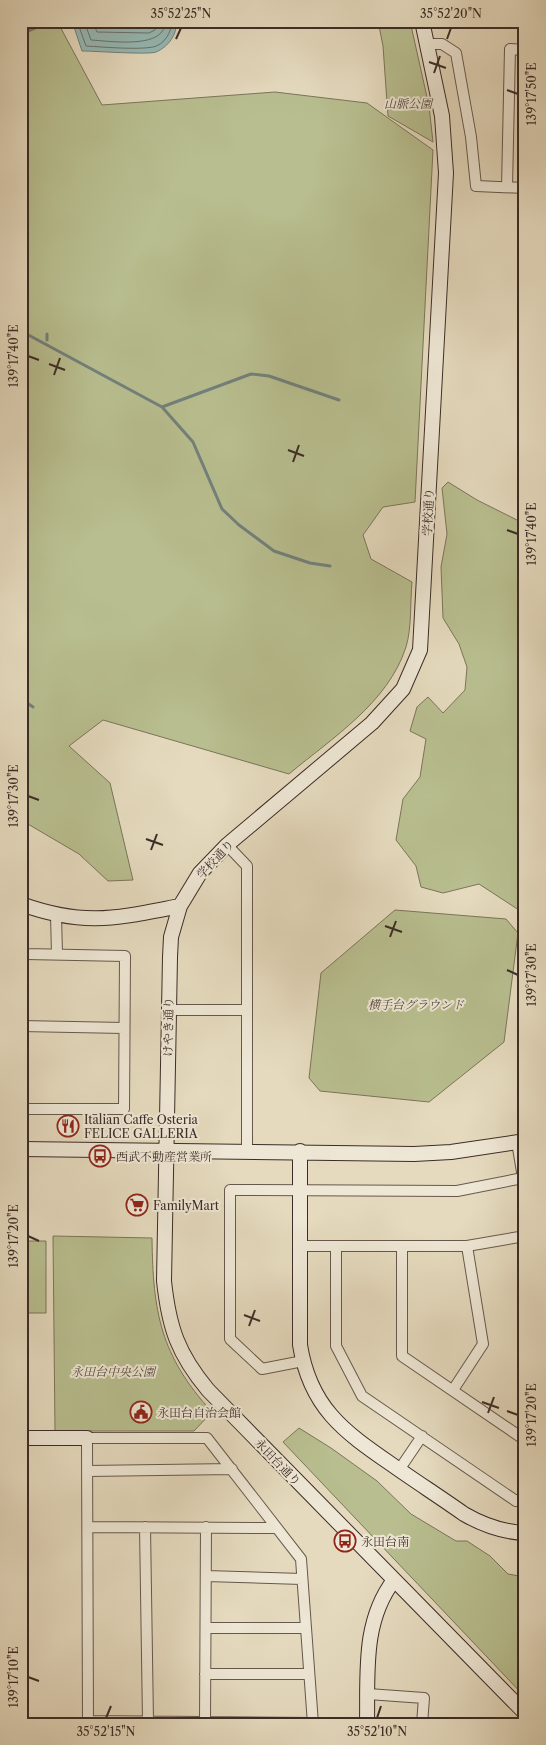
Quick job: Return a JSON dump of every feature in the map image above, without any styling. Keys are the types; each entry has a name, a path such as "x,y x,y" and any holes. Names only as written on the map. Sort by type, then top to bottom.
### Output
{"street":[{"name":"学校通り","path":"180,906 200,873 227,845 372,723 403,689 420,650 446,173 442,116 422,21"},
{"path":"428,44 442,44 456,53 460,66 471,138 476,186 525,188"},
{"path":"507,187 510,49 525,50"},
{"path":"227,845 247,866 247,1150"},
{"path":"21,904 85,920 113,919 180,906"},
{"name":"けやき通り","path":"167,1150 168,1010 172,938 180,906"},
{"path":"56,914 57,954"},
{"path":"21,951 26,954 124,956 124,1109 21,1109"},
{"path":"168,1010 247,1010"},
{"path":"21,1026 124,1028"},
{"path":"21,1149 247,1150 414,1154 451,1152 521,1142 523,1178 457,1191 230,1190 230,1339 262,1369 302,1361"},
{"name":"永田台通り","path":"167,1150 165,1290 167,1314 187,1363 208,1390 525,1713"},
{"path":"300,1151 300,1345 302,1361 312,1387 335,1421 350,1436 399,1470 480,1523 498,1529 525,1533"},
{"path":"300,1246 467,1246 525,1236"},
{"path":"336,1246 336,1346 362,1396 516,1501 525,1500"},
{"path":"453,1390 483,1344 467,1246"},
{"path":"402,1247 402,1356 525,1440"},
{"path":"399,1470 422,1436"},
{"path":"21,1438 87,1438 207,1438 301,1558 312,1723 88,1722 87,1438"},
{"path":"87,1471 232,1469"},
{"path":"88,1527 276,1528"},
{"path":"145,1527 148,1721"},
{"path":"205,1722 206,1527"},
{"path":"206,1576 302,1579"},
{"path":"367,1724 370,1631 380,1598 394,1580"},
{"path":"206,1628 306,1628"},
{"path":"205,1674 308,1674"},
{"path":"368,1694 424,1698 422,1724"}],"green space":[{"path":"21,21 57,21 102,105 275,92 367,103 433,150 415,502 383,507 363,535 371,559 412,582 408,639 398,667 386,685 357,718 289,774 103,720 69,746 110,783 133,880 108,881 79,854 21,820"},
{"name":"山脈公園","path":"378,21 410,21 429,106 433,142 388,116 383,46"},
{"path":"448,482 477,500 525,524 525,914 479,884 443,893 421,887 416,866 396,840 403,799 420,777 426,739 410,731 417,707 428,697 443,713 465,690 467,667 459,644 443,618 441,567 447,534 442,488"},
{"name":"横手台グラウンド","path":"395,910 506,919 518,933 504,1042 429,1102 320,1091 309,1078 321,973"},
{"name":"永田台中央公園","path":"53,1236 152,1238 154,1288 163,1331 170,1351 181,1371 212,1412 194,1431 55,1431"},
{"path":"21,1241 46,1241 46,1313 21,1313"},
{"path":"299,1428 377,1481 411,1514 456,1541 467,1541 490,1556 508,1574 525,1577 525,1697 283,1442"}],"water":[{"path":"72,21 176,21 176,26 171,40 156,52 82,51"}],"waterway":[{"path":"21,34 51,21"},
{"path":"21,331 162,407 193,442 222,509 239,525 274,551 310,563 330,566"},
{"path":"47,334 47,340"},
{"path":"162,407 251,374 269,376 339,400"},
{"path":"21,699 33,707"}],"place":[{"name":"Italian Caffe Osteria FELICE GALLERIA","path":"68,1126"},
{"name":"西武不動産営業所","path":"100,1156"},
{"name":"FamilyMart","path":"137,1205"},
{"name":"永田台自治会館","path":"141,1412"},
{"name":"永田台南","path":"345,1541"}]}
